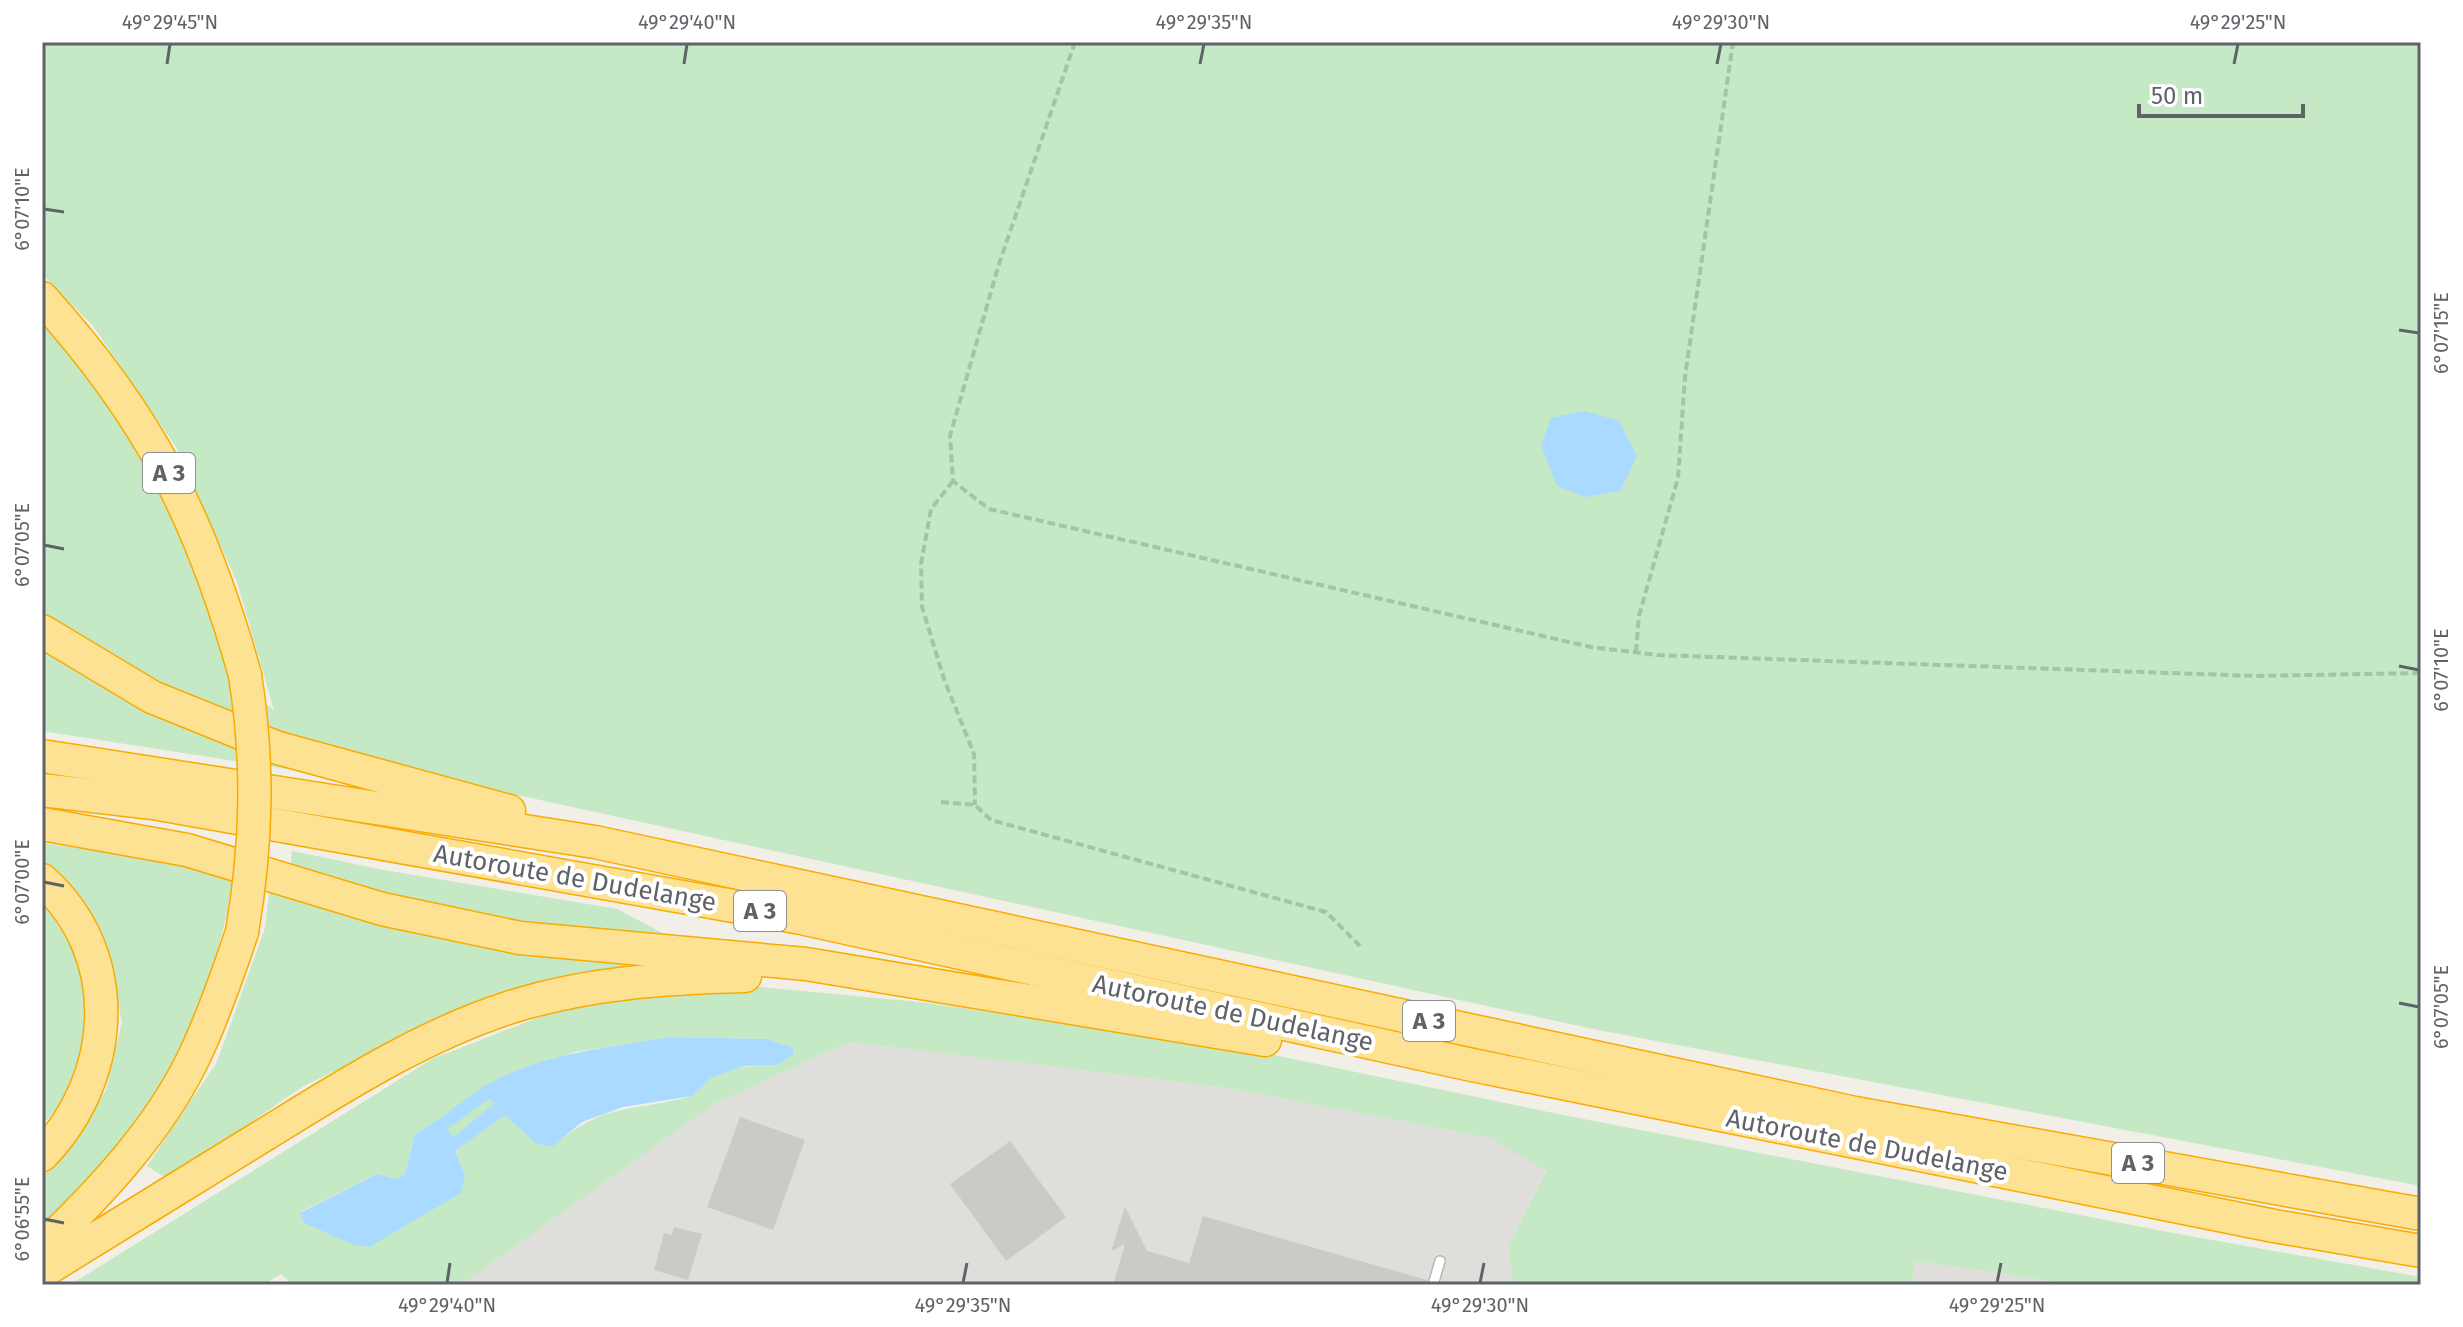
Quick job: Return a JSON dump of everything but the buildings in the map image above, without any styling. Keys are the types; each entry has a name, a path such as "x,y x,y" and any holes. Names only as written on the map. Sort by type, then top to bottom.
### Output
{"highway":[{"name":"A 3","path":"42,298 93,354 168,471 193,519 223,598 245,675 256,758 256,829 242,932 211,1020 193,1060 165,1107 116,1173 42,1248"},
{"name":"A 3","path":"42,631 152,697 278,748 502,809 595,842"},
{"name":"Autoroute de Dudelange","path":"42,756 595,842 1855,1113 2421,1214"},
{"name":"Autoroute de Dudelange","path":"42,790 153,803 801,918 1472,1065 2274,1226 2421,1251"},
{"name":"A 3","path":"42,824 187,850 382,909 449,925 532,939 806,964 916,985 1237,1036 1472,1065"},
{"path":"42,880 79,924 96,972 102,1019 99,1055 85,1099 66,1131 42,1155"},
{"name":"A 3","path":"42,1272 324,1099 432,1038 511,1007 590,987 665,978 762,976 916,985"}],"lane":[{"path":"1433,1285 1440,1261"}],"path":[{"path":"975,805 974,754 944,679 922,607 921,564 931,509 953,481 950,436 998,267 1075,42"},
{"path":"1636,652 1639,616 1678,478 1685,377 1733,42"},
{"path":"953,481 989,509 1591,647 1636,652 2256,676 2421,673"},
{"path":"941,802 975,805 991,820 1326,912 1360,946"}],"shaded area":[{"path":"849,1042 1227,1088 1490,1138 1546,1170 1508,1246 1513,1285 461,1285 714,1104"},
{"path":"1916,1261 2076,1285 1911,1285"}],"green space":[{"path":"42,42 2421,42 2421,1186 1593,1029 508,793 319,745 222,711 141,675 42,618 42,324 88,374 159,486 202,581 233,679 274,710 237,582 176,447 93,326 42,274"},
{"path":"42,644 312,773 42,731"},
{"path":"42,843 182,863 233,875 218,950 192,1023 175,1058 156,1092 112,1155 42,1224 42,1172 74,1143 106,1090 122,1022 111,969 42,867"},
{"path":"292,851 384,870 617,909 670,937 523,923 399,899 291,865"},
{"path":"270,885 440,939 550,956 625,961 627,970 492,994 302,1087 168,1179 147,1166 217,1062 265,928"},
{"path":"42,901 75,951 85,997 84,1045 65,1100 42,1125"},
{"path":"760,987 920,1002 1235,1047 1568,1116 2173,1233 2421,1277 2421,1285 2076,1285 1916,1261 1911,1285 1513,1285 1508,1246 1546,1171 1490,1138 1227,1088 849,1042 714,1104 461,1285 293,1285 281,1274 263,1285 70,1285 432,1059 568,1006 666,989","holes":["671,1037 767,1039 777,1065 726,1071 711,1077 688,1097 602,1116 587,1122 552,1147 537,1144 506,1114 455,1151 465,1175 300,1212 377,1174 397,1179 405,1174 415,1134 574,1052"]},
{"path":"489,1099 496,1103 453,1137 446,1129"}],"water":[{"path":"1585,411 1619,421 1637,456 1620,491 1586,497 1557,486 1541,445 1551,418"},
{"path":"671,1037 767,1039 793,1048 793,1054 777,1065 745,1066 712,1077 692,1096 623,1107 582,1122 552,1147 537,1144 505,1115 455,1151 465,1175 461,1193 369,1247 354,1245 304,1223 300,1213 377,1174 396,1179 405,1174 415,1134 507,1074 600,1048","holes":["489,1099 495,1103 453,1137 447,1129"]}]}
